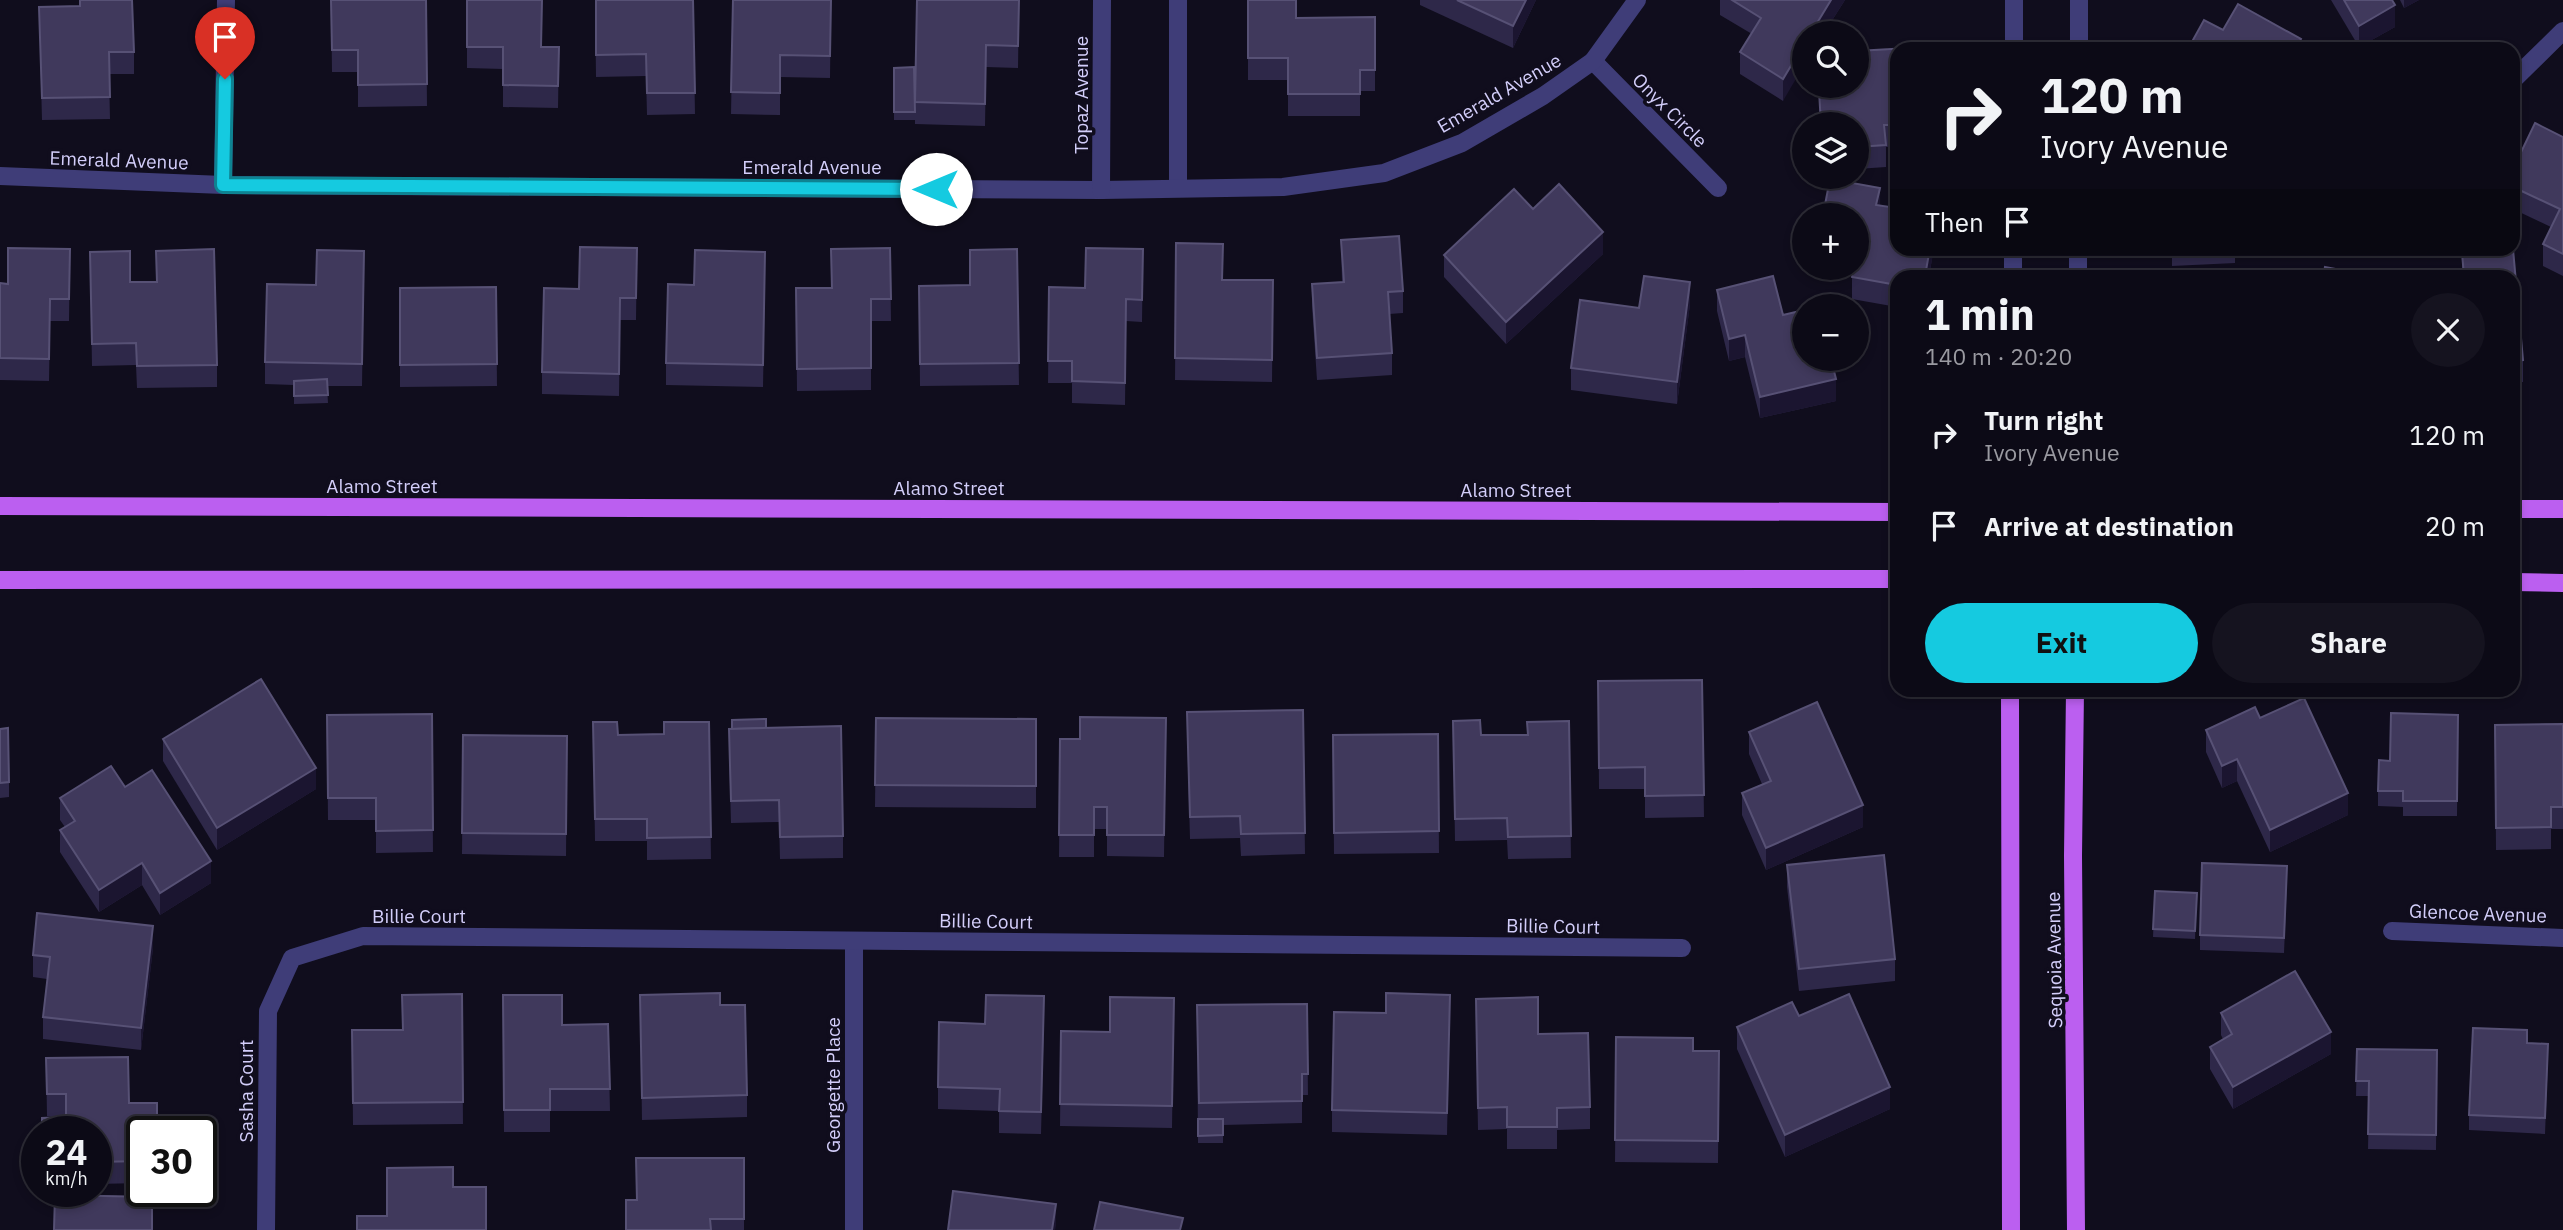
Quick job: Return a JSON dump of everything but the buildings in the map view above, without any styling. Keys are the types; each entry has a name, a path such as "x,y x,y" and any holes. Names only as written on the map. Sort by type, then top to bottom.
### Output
{"main road":[{"name":"Alamo Street","path":"0,506 1890,512"},
{"path":"2520,509 2563,509"},
{"path":"0,580 1890,579"},
{"path":"2520,583 2563,583"},
{"path":"2010,697 2011,1230"},
{"name":"Sequoia Avenue","path":"2075,697 2073,856 2076,1230"}],"street":[{"path":"223,185 226,0"},
{"name":"Topaz Avenue","path":"1101,190 1102,0"},
{"path":"1178,0 1178,188"},
{"name":"Emerald Avenue","path":"0,176 223,185 1101,190 1283,187 1384,173 1462,143 1543,96 1593,61 1637,0"},
{"path":"2014,0 2014,42"},
{"path":"2079,0 2079,42"},
{"path":"2520,73 2563,31"},
{"name":"Onyx Circle","path":"1593,61 1718,188"},
{"name":"Glencoe Avenue","path":"2392,931 2563,938"},
{"name":"Billie Court","path":"292,958 363,936 1682,948"},
{"name":"Georgette Place","path":"854,940 854,1230"},
{"name":"Sasha Court","path":"266,1230 268,1012 292,958"}],"route":[{"path":"225,79 223,185 936,189"}]}
